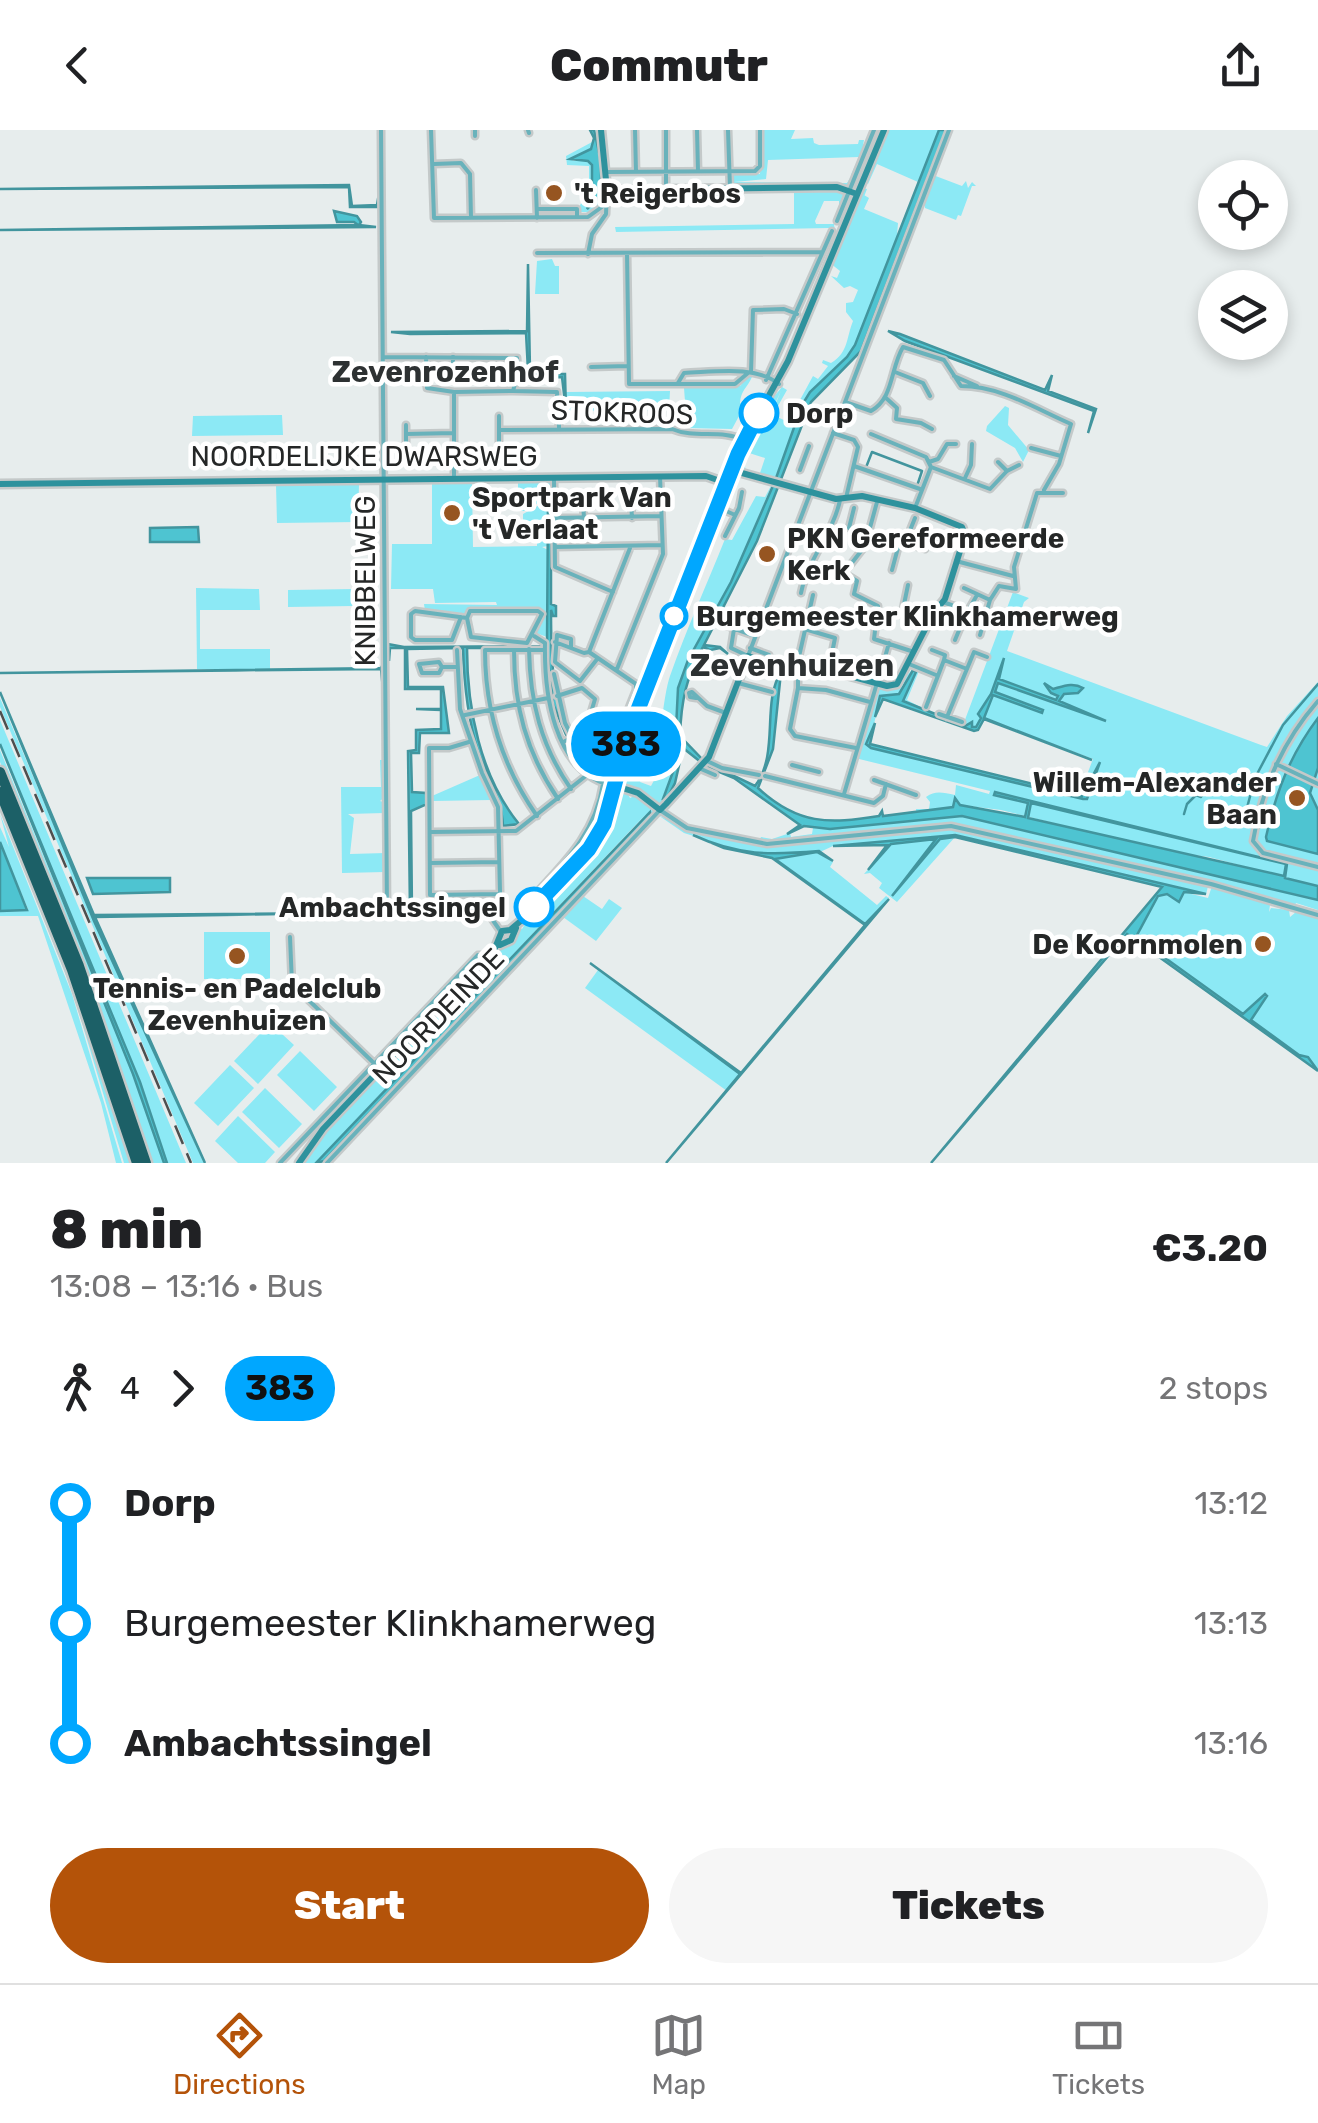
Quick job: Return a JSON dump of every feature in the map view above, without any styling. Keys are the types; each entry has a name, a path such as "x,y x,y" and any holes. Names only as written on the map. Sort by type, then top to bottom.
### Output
{"highway":[{"path":"0,772 79,966 146,1163"},
{"path":"0,792 72,970 137,1163"}],"street":[{"name":"KNIBBELWEG","path":"380,130 388,911"},
{"path":"432,130 434,218 577,218 588,217 606,204"},
{"path":"588,254 592,234 606,214 601,130"},
{"path":"635,130 636,172"},
{"path":"666,130 666,189"},
{"path":"697,130 698,171"},
{"path":"728,130 730,188"},
{"path":"606,172 759,170 760,130"},
{"path":"608,732 619,733 640,691 744,440 788,361 874,130"},
{"path":"836,221 884,130"},
{"path":"660,810 704,765 726,714 949,130"},
{"path":"432,164 461,164 470,174 472,218"},
{"path":"607,190 839,187 853,193"},
{"path":"536,190 537,218"},
{"path":"537,209 577,209 577,218"},
{"path":"767,378 832,230"},
{"path":"627,252 630,384 738,384 751,373 753,310 784,309 797,314"},
{"path":"537,253 822,252"},
{"path":"845,402 873,411 886,398 901,349 907,346 944,360 961,386 976,386 1058,415 1071,424 1044,490"},
{"path":"382,357 515,356 518,373 512,391"},
{"path":"426,357 426,388 454,392 557,392 559,428"},
{"path":"453,357 453,372"},
{"path":"591,366 628,366"},
{"path":"893,371 923,383 930,396"},
{"path":"676,385 684,372 751,373 776,383"},
{"path":"454,392 454,478"},
{"path":"886,398 897,408 896,419 932,429"},
{"path":"499,416 499,453"},
{"path":"406,425 406,444"},
{"name":"STOKROOS","path":"499,430 675,429 684,435 728,434 744,440"},
{"path":"406,434 454,433"},
{"path":"801,593 810,561 828,534 854,466 857,444 833,433"},
{"path":"872,434 990,489 1007,470 1019,465"},
{"path":"914,508 930,464 947,444 956,444"},
{"path":"965,478 972,465 972,444"},
{"path":"800,470 809,446"},
{"path":"1031,448 1061,456"},
{"path":"998,462 1007,470"},
{"path":"854,466 920,489"},
{"path":"731,470 843,499 862,496 914,508 964,530 943,602 897,684 886,686 798,665 783,668 749,652"},
{"path":"616,670 663,554 660,476"},
{"name":"NOORDELIJKE DWARSWEG","path":"0,484 660,476 710,476 726,483"},
{"path":"554,477 556,569 612,592"},
{"path":"725,536 742,492"},
{"path":"1013,576 1037,493 1062,492"},
{"path":"877,500 865,546 844,573 858,581 854,594 876,604 878,612 872,635 916,653"},
{"path":"632,502 632,518"},
{"path":"583,503 584,520"},
{"path":"717,507 736,515"},
{"path":"854,508 849,528 926,549"},
{"path":"554,518 661,516"},
{"path":"892,570 915,518"},
{"path":"554,548 662,545"},
{"path":"589,652 630,548"},
{"path":"956,561 1013,576 1017,582 1016,589 1000,586 990,600 980,635"},
{"path":"908,586 902,614 930,624"},
{"path":"964,588 990,600"},
{"path":"813,595 790,728 793,734 856,748"},
{"path":"943,602 971,610 977,595"},
{"path":"464,617 415,611 411,614 412,637 452,640 464,617 470,611 540,611 542,616 527,643 473,638 464,617"},
{"path":"956,640 966,611"},
{"path":"755,636 730,627 731,648 769,655"},
{"path":"808,630 835,638 828,670"},
{"path":"532,635 545,647 548,698 573,760 587,776 638,793 687,828 767,844 952,826 1211,884 1318,915"},
{"path":"542,898 540,889 588,834 628,735 640,691 636,684 616,670 598,658 589,652 554,642 555,664 580,681 598,658"},
{"path":"883,664 889,643"},
{"path":"537,816 507,766 490,710 486,650 545,647"},
{"path":"457,650 460,709 498,807 499,894 492,915 505,934"},
{"path":"514,650 518,704 532,755 558,799"},
{"path":"528,650 533,701 547,748 571,789"},
{"path":"926,706 945,655 932,650"},
{"path":"947,717 974,652 987,657"},
{"path":"944,660 967,669"},
{"path":"909,664 936,675"},
{"path":"442,667 457,667"},
{"path":"554,674 571,738 584,760"},
{"path":"737,683 772,692"},
{"path":"843,796 876,683"},
{"path":"557,696 582,688 595,697 591,730 563,742"},
{"path":"798,688 826,690 870,702"},
{"path":"465,715 548,698"},
{"path":"696,698 726,714"},
{"path":"1318,701 1289,738 1264,793 1251,850 1318,868"},
{"path":"939,714 962,722"},
{"path":"471,742 430,748 430,895 499,894"},
{"path":"704,765 715,775"},
{"path":"704,765 876,804 886,784"},
{"path":"792,765 819,772"},
{"path":"1279,766 1317,783"},
{"path":"430,832 516,831 587,776"},
{"path":"874,780 916,795"},
{"path":"280,1163 495,948 596,840 609,785"},
{"name":"NOORDEINDE","path":"326,1163 660,810"},
{"path":"430,863 499,862"},
{"path":"290,937 292,984 378,1066"},
{"path":"299,1163 322,1129 378,1066"}],"shaded area":[{"path":"590,130 594,130 601,162 601,196 587,209 592,200 592,165 570,159 591,149 594,138"},
{"path":"594,130 598,130 605,192 603,200 590,212 580,212 580,205 589,194 589,166 567,165 566,156 594,141 590,151 572,161 589,161 592,165 589,209 601,196 602,187"},
{"path":"761,130 795,130 791,139 813,138 819,145 858,144 864,140 863,145 871,134 854,175 859,157 768,160 766,179 734,182 847,183 850,178 847,188 733,187 732,172 760,174"},
{"path":"886,130 939,130 918,182 877,164 868,184 865,182"},
{"path":"939,130 946,130 861,351 811,402 757,541 704,645 720,647 728,654 720,648 710,650 704,661 707,672 702,663 708,649 703,647 692,668 683,701 680,736 705,762 755,786 767,759 772,698 781,672 773,749 758,788 801,815 829,820 861,819 879,816 882,811 883,816 953,807 955,798 960,805 1025,817 1028,803 994,795 995,792 1287,864 1285,878 1318,886 1318,900 962,816 830,829 804,826 787,834 800,825 683,748 675,783 667,799 663,799 674,769 678,688 688,660 731,582 775,481 802,405 855,345","holes":["1031,803 1286,864 1284,876 1028,818"]},
{"path":"933,175 962,186 966,181 968,188 972,182 976,186 972,186 956,220 925,208"},
{"path":"349,185 352,206 377,205 379,193 379,207 350,207 349,187 0,189"},
{"path":"863,188 869,198 864,209 898,223 897,236 855,345 807,397 775,478 760,473 765,458 746,452 741,463 746,473 736,465 747,440 756,440 749,436 765,407 782,387 787,390 774,413 781,391 769,416 788,422 813,376 818,379 828,366 823,360 831,363 846,344 853,321 846,312 846,303 853,302 858,290 844,288 831,276 837,278 840,271 830,263"},
{"path":"794,191 846,193 839,210 839,201 824,201 815,221 834,224 835,232 822,263 834,231 829,228 616,232 615,227 794,224"},
{"path":"334,211 357,216 359,225 376,227 0,230 358,225 337,222"},
{"path":"552,259 559,266 559,294 535,294 537,261"},
{"path":"528,264 530,371 565,374 566,411 562,377 531,378 520,384 528,371 526,333 391,332 527,331"},
{"path":"888,331 1045,390 1052,375 1048,391 1096,409 1088,433 1094,411 905,341"},
{"path":"748,376 752,377 740,403 745,405 732,429 687,428 684,388 740,386"},
{"path":"670,391 669,410 566,411 566,392"},
{"path":"1005,406 1009,408 1008,425 1029,450 1023,462 1015,448 986,431"},
{"path":"282,415 283,435 192,436 193,416"},
{"path":"552,481 552,495 524,511 518,510 518,483"},
{"name":"Sportpark Van 't Verlaat","path":"472,482 473,547 537,546 537,540 523,540 523,514 552,498 552,546 550,500 548,546 542,547 548,550 547,637 536,633 545,611 470,610 463,615 425,611 424,604 497,605 435,603 433,589 391,589 392,544 432,544 432,483"},
{"path":"773,482 731,582 680,681 674,769 663,796 667,800 660,805 621,782 627,754 636,758 631,769 643,774 640,782 651,786 662,765 653,748 668,684 690,624 725,539 732,540 756,496 765,497"},
{"path":"359,484 358,522 277,523 276,485"},
{"path":"548,500 551,604 556,606 556,616 551,610 552,659 567,737 553,704 547,648 467,648 478,740 494,785 519,824 503,826 497,797 471,725 463,648 407,649 408,687 443,687 449,733 420,733 419,753 411,753 412,792 426,793 427,804 411,811 412,913 490,912 482,916 389,914 390,907 394,913 410,913 408,751 416,750 416,730 441,729 441,710 416,709 441,709 441,689 405,689 405,648 390,648 389,661 388,644 547,646"},
{"path":"198,527 199,542 150,542 150,528"},
{"path":"196,588 259,589 260,610 200,610 200,649 270,649 270,669 197,669"},
{"path":"355,589 353,606 288,607 288,590"},
{"path":"1013,592 1029,598 1024,602 1007,651 1267,747 1287,716 1318,682 1318,886 1209,857 1171,852 1001,810 960,805 954,800 954,806 916,813 916,809 929,809 926,797 930,795 955,795 956,785 989,794 990,791 855,758 860,754 876,689 894,688 913,669 919,671 907,700 934,714 903,701 916,672 898,694 880,697 869,747 1085,797 1080,793 1093,759 983,718 987,701 978,714 981,718 976,727 972,727 973,723 963,725"},
{"path":"1004,658 999,679 1056,700 1058,696 1044,683 1053,689 1079,686 1083,688 1078,693 1064,694 1059,701 1106,721 998,683 995,692 1043,710 1042,713 993,695 984,718 1092,760 984,719 974,731 883,699 875,717 880,696 899,694 913,670 916,672 903,701 965,726 972,722 972,727 976,727 981,718 978,714 991,694"},
{"path":"383,664 383,690 381,669 0,673 381,668"},
{"path":"0,692 94,915 341,913 95,917 205,1163 94,921"},
{"path":"0,698 94,921 204,1163 193,1163 0,707"},
{"name":"Willem-Alexander Baan","path":"1318,718 1318,768 1310,793 1318,810 1318,854 1267,841 1266,837 1285,774"},
{"path":"0,720 186,1163 167,1163 140,1082 0,744"},
{"path":"875,723 870,744 1082,796 1100,762 1087,799 1083,799 871,748 866,744"},
{"path":"0,744 140,1082 167,1163 164,1163 133,1074"},
{"path":"0,750 133,1074 164,1163 149,1163 80,961 0,762"},
{"path":"380,760 385,760 386,796 380,801 384,813 348,814 354,818 350,854 386,853 385,872 342,873 341,787 381,787"},
{"path":"480,775 491,800 433,801 432,796"},
{"path":"621,789 630,798 636,795 654,808 655,814 325,1163 566,907 646,814 316,1163 302,1163 316,1140 429,1019 461,991 475,991 490,975 482,964 516,930 522,929 590,853"},
{"path":"0,803 65,963 133,1163 124,1163 73,993"},
{"path":"650,812 651,817 324,1161 316,1163"},
{"path":"0,814 72,994 122,1163 116,1163 101,1103 38,916 0,916 0,911 28,909 0,842 0,827 9,847"},
{"path":"658,815 688,830 772,846 958,828 1208,886 1206,895 956,836 897,902 879,888 882,883 870,873 864,874 891,844 833,846 820,852 775,856 744,852 684,833"},
{"path":"962,816 1318,900 1318,910 1296,903 1294,908 1179,877 951,825 778,843 759,841 761,837 772,839 790,833 791,837 812,834 813,828"},
{"path":"955,835 1206,894 1184,892 1179,902 1167,894 1158,896 1136,937 1243,1014 1265,994 1251,1020 1299,1055 1308,1057 1318,1071 1127,934 931,1163 1162,887 955,837 940,839 892,896 936,839 891,844 868,870 887,845 833,846"},
{"path":"0,842 27,910 0,911"},
{"path":"710,842 755,852 819,851 833,861 817,852 775,859 865,924 889,899 666,1163 740,1074 590,963 741,1073 865,925 772,858 724,848"},
{"path":"817,852 833,862 830,867 877,905 886,896 889,898 865,925 775,858"},
{"path":"87,878 170,878 170,892 93,894"},
{"path":"1212,886 1270,905 1269,912 1271,908 1289,910 1290,917 1296,912 1318,919 1318,1069 1306,1056 1299,1055 1136,937 1158,896 1183,892 1208,898"},
{"path":"583,896 602,909 609,899 622,908 596,941 563,917"},
{"name":"Tennis- en Padelclub Zevenhuizen","path":"204,932 270,932 270,979 204,979"},
{"path":"598,970 739,1073 727,1091 585,988"},
{"path":"270,1023 294,1045 258,1084 234,1061"},
{"path":"300,1051 337,1087 314,1111 277,1075"},
{"path":"230,1065 254,1088 218,1126 194,1103"},
{"path":"265,1088 302,1124 279,1148 242,1112"},
{"path":"238,1116 275,1152 265,1163 238,1163 215,1141"}],"waterway":[{"path":"865,470 872,452 922,471 917,486"},
{"path":"1244,773 1256,776 1283,725 1318,684"},
{"path":"1184,814 1187,804 1196,795 1201,797 1208,781"},
{"path":"1239,784 1252,789 1244,819"},
{"path":"543,891 586,844 607,797"}],"railway":[{"path":"0,711 191,1163"}],"bus line":[{"name":"383","path":"534,907 589,849 604,824 633,721 738,454 759,413"}],"place":[{"name":"'t Reigerbos","path":"554,193"},
{"name":"Dorp","path":"759,413"},
{"name":"Sportpark Van 't Verlaat","path":"452,513"},
{"name":"PKN Gereformeerde Kerk","path":"767,554"},
{"name":"Burgemeester Klinkhamerweg","path":"674,616"},
{"name":"Willem-Alexander Baan","path":"1297,798"},
{"name":"Ambachtssingel","path":"534,907"},
{"name":"De Koornmolen","path":"1263,944"},
{"name":"Tennis- en Padelclub Zevenhuizen","path":"237,956"}],"district":[{"name":"Zevenrozenhof","path":"445,372"},
{"name":"Zevenhuizen","path":"792,665"}]}
